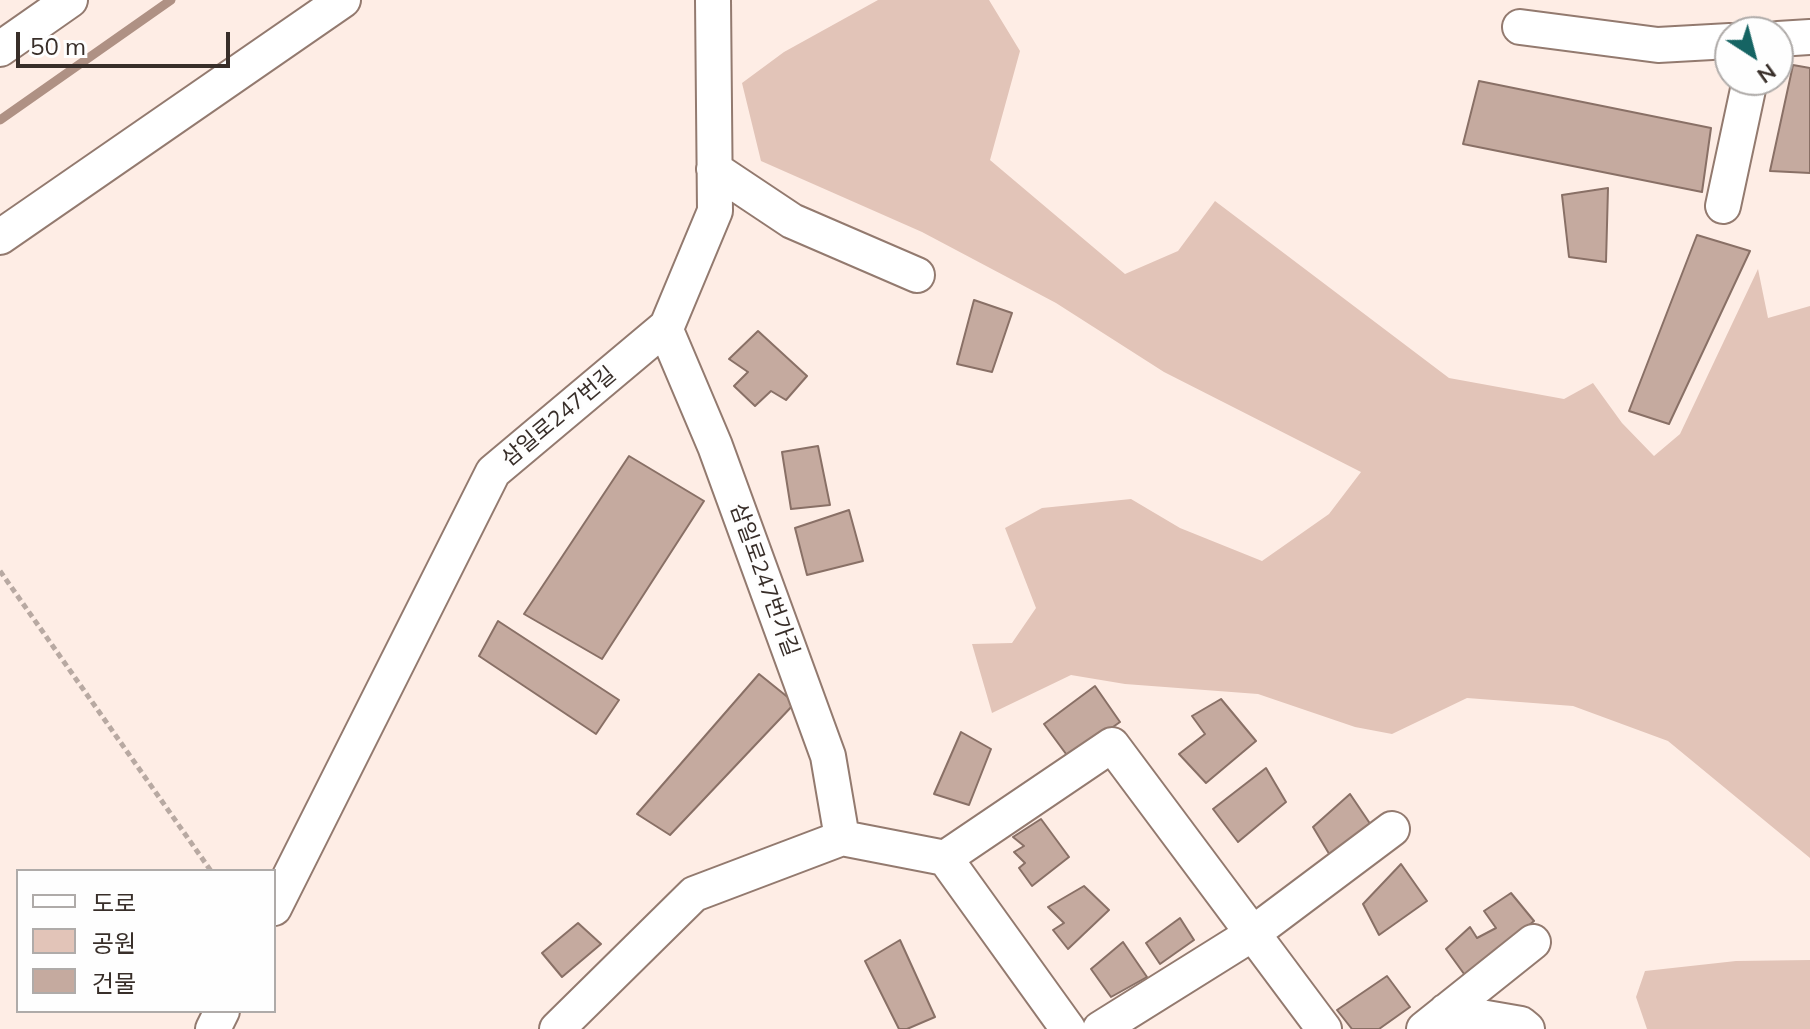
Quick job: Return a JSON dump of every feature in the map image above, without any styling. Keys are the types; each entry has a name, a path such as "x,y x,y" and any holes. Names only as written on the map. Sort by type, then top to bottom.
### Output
{"street":[{"path":"0,49 70,0"},
{"path":"0,237 343,0"},
{"name":"삼일로247번길","path":"276,904 493,472 665,328 715,211 713,0"},
{"path":"1520,27 1658,45 1714,42"},
{"path":"1723,206 1747,96"},
{"path":"714,169 792,221 917,275"},
{"name":"삼일로247번가길","path":"665,328 715,446 828,756 842,838"},
{"path":"945,858 1112,745 1324,1029"},
{"path":"1100,1029 1252,934 1392,829"},
{"path":"557,1029 694,894 842,838 945,858 1068,1029"},
{"path":"1435,1020 1533,942"},
{"path":"1435,1020 1521,1024 1527,1029"}],"path":[{"path":"0,571 210,869"}],"green space":[{"path":"878,0 989,0 1020,51 990,160 1125,274 1178,251 1215,201 1449,378 1564,399 1593,383 1622,423 1654,456 1680,434 1758,269 1768,318 1810,306 1810,858 1668,741 1573,706 1467,698 1392,734 1355,727 1258,694 1125,684 1071,675 992,713 972,644 1012,643 1036,608 1005,528 1042,508 1131,499 1180,528 1262,561 1329,514 1361,472 1164,372 1056,303 922,232 761,161 742,83 784,52"},
{"path":"1810,960 1810,1029 1647,1029 1636,997 1645,971 1736,961"}],"building":[{"path":"1794,65 1810,68 1810,173 1770,171 1786,96 1794,96"},
{"path":"1479,81 1711,128 1702,192 1463,144"},
{"path":"1608,188 1606,262 1569,257 1562,195"},
{"path":"1697,235 1750,251 1669,424 1629,411"},
{"path":"974,300 1012,313 992,372 957,364"},
{"path":"758,331 807,376 786,400 771,391 755,406 734,386 748,372 729,359"},
{"path":"818,446 830,505 791,509 782,452"},
{"path":"629,456 704,501 602,659 524,614"},
{"path":"849,510 863,561 807,575 795,528"},
{"path":"498,621 619,700 596,734 479,656"},
{"path":"759,674 795,703 670,835 637,814"},
{"path":"1095,686 1120,722 1069,758 1044,724"},
{"path":"1221,699 1256,741 1206,783 1179,754 1205,734 1192,716"},
{"path":"961,732 991,749 969,805 934,794"},
{"path":"1266,768 1286,802 1238,842 1213,809"},
{"path":"1350,794 1375,831 1331,857 1313,827"},
{"path":"1041,819 1069,857 1032,886 1019,868 1025,863 1014,852 1024,846 1013,837"},
{"path":"1401,864 1427,901 1379,935 1363,904"},
{"path":"1084,886 1109,910 1068,949 1053,930 1064,923 1048,907"},
{"path":"1511,893 1534,921 1467,978 1446,949 1470,927 1477,938 1496,928 1484,911"},
{"path":"1180,918 1194,940 1160,964 1146,943"},
{"path":"578,923 601,944 562,977 542,953"},
{"path":"900,940 935,1017 907,1029 899,1029 865,961"},
{"path":"1123,942 1147,977 1111,997 1091,969"},
{"path":"1387,976 1410,1007 1379,1029 1352,1029 1337,1010"}],"waterway":[{"path":"0,120 171,0"}]}
